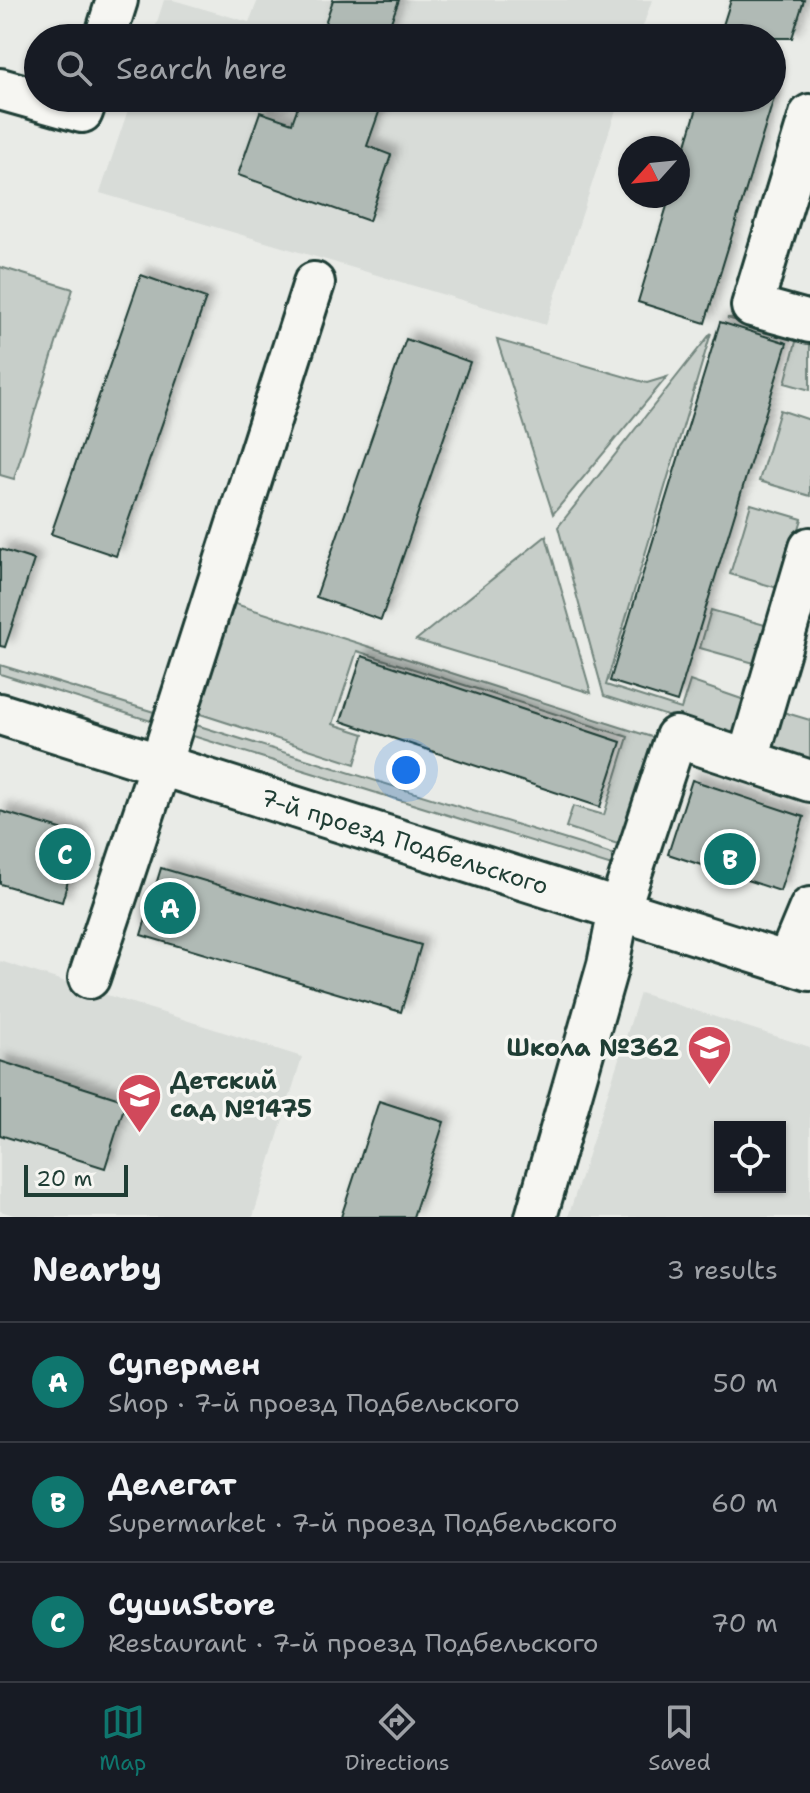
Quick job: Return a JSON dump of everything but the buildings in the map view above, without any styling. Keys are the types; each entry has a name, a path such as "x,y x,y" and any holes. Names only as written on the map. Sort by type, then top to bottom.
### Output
{"street":[{"path":"109,24 117,0"},
{"path":"0,89 24,96"},
{"path":"810,115 752,306 810,322"},
{"path":"89,978 314,283"},
{"path":"748,759 810,548"},
{"name":"7-й проезд Подбельского","path":"0,714 798,967"},
{"path":"536,1217 608,965 619,910 676,737 810,781"},
{"path":"798,967 810,908"}],"shaded area":[{"path":"164,0 249,22 258,0 652,0 644,24 156,24"},
{"path":"127,112 615,112 546,325 100,193"},
{"path":"0,267 73,289 14,479 0,475"},
{"path":"753,317 810,333 810,390 785,383 797,338 727,318"},
{"path":"711,333 606,685 681,709 690,681 753,703 743,740 604,696 558,527"},
{"path":"497,340 647,383 667,377 553,514"},
{"path":"780,410 810,420 810,496 759,481"},
{"path":"751,504 802,519 781,589 730,574"},
{"path":"546,536 591,693 416,640"},
{"path":"223,600 667,742 633,849 566,827 573,806 604,815 628,737 357,651 333,724 364,734 355,764 188,710"},
{"path":"711,610 776,628 765,666 700,648"},
{"path":"0,665 167,716 164,725 0,674"},
{"path":"783,712 810,720 810,763 771,751"},
{"path":"180,720 631,860 628,871 177,731"},
{"name":"Детский сад №1475","path":"0,961 302,1057 253,1217 20,1217 0,1211"},
{"name":"Школа №362","path":"640,993 810,1047 810,1217 568,1217"}],"place":[{"name":"СушиStore","path":"65,854"},
{"name":"Делегат","path":"730,859"},
{"name":"Супермен","path":"170,908"},
{"name":"Школа №362","path":"710,1087"},
{"name":"Детский сад №1475","path":"139,1134"}]}
